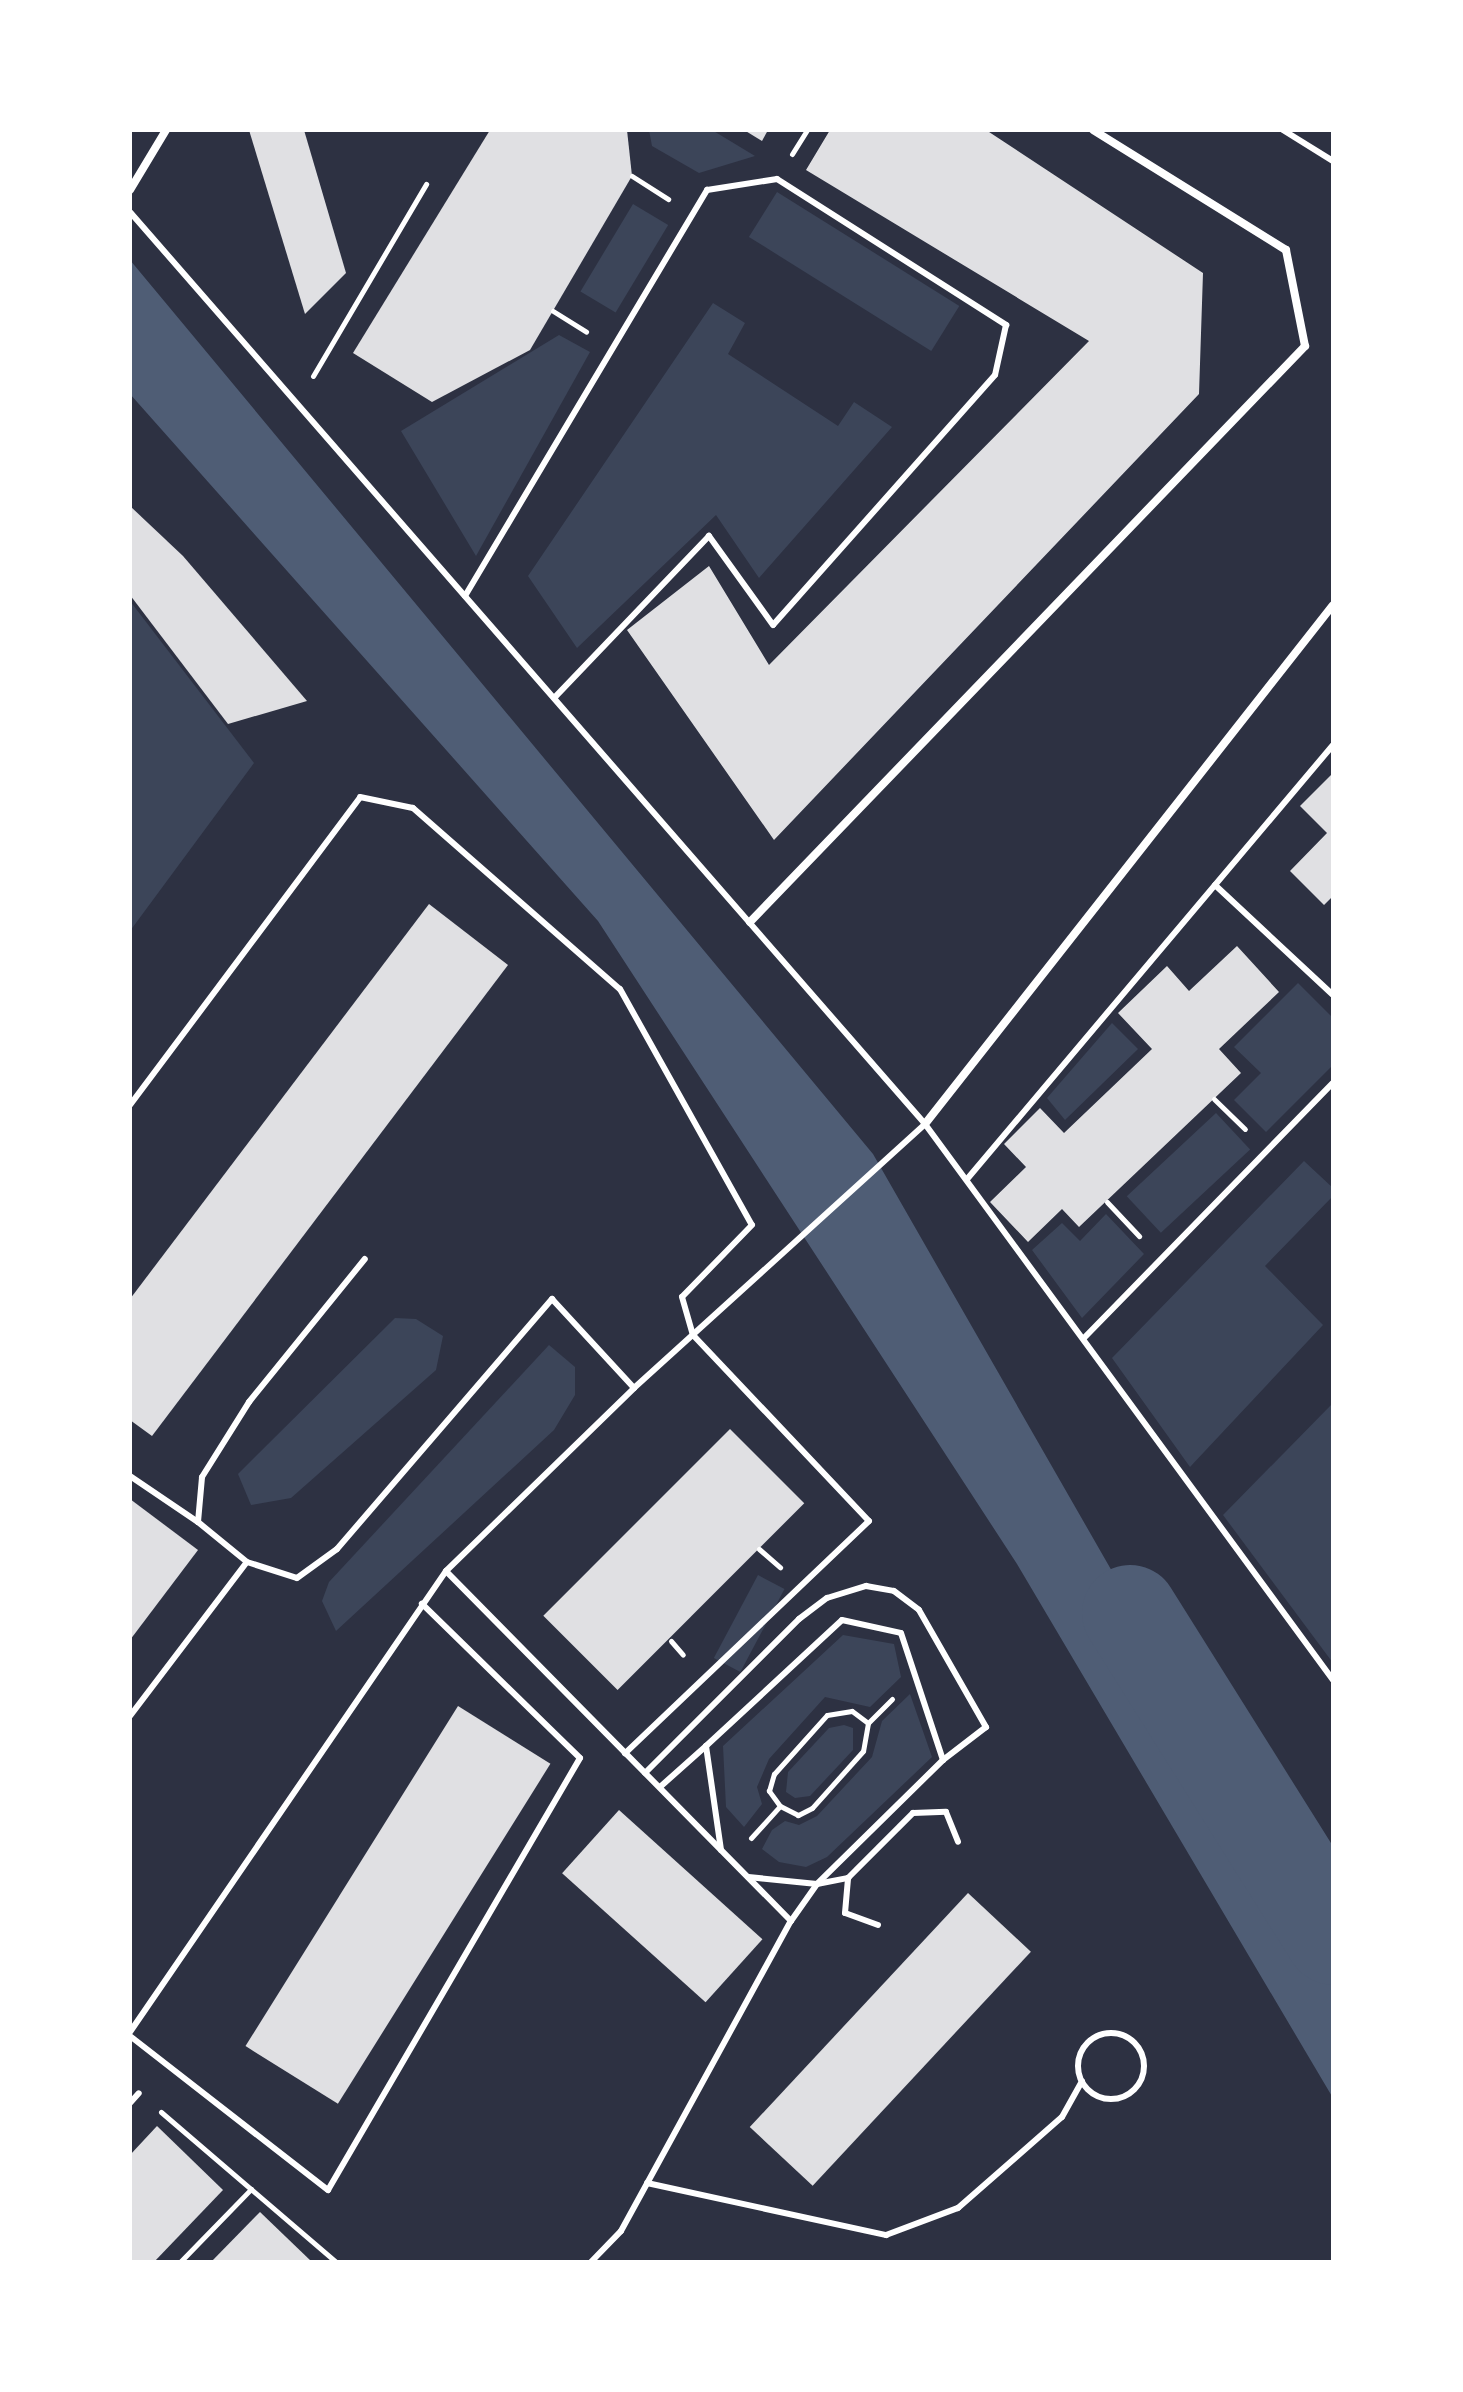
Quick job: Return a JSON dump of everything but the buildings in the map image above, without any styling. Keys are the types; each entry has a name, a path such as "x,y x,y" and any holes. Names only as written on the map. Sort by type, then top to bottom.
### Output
{"street":[{"path":"130,190 166,130"},
{"path":"750,922 1305,346 1286,250 1093,130"},
{"path":"925,1124 1333,605"}],"lane":[{"path":"1283,130 1333,161"},
{"path":"465,596 707,190 777,179 1006,325 995,375 773,625 709,536 554,698"},
{"path":"130,212 925,1124 968,1178 1333,1680"},
{"path":"968,1178 1333,745"},
{"path":"130,1105 360,797 413,808 620,989 752,1225 682,1297 693,1335 869,1521 625,1753"},
{"path":"1215,885 1333,995"},
{"path":"1084,1338 1333,1083"},
{"path":"422,1604 580,1758 328,2190 130,2034 422,1604 446,1571 634,1388 925,1124"},
{"path":"198,1522 202,1477 249,1402 365,1259"},
{"path":"130,1476 198,1522 247,1562 297,1578 337,1549 552,1299 634,1388"},
{"path":"130,1716 247,1562"},
{"path":"446,1571 791,1921"},
{"path":"591,2262 621,2231 791,1921 817,1884 943,1760 986,1727 919,1610 894,1591 866,1586 827,1598 799,1619 645,1773"},
{"path":"660,1787 842,1620 901,1633 943,1760"},
{"path":"706,1746 721,1850"},
{"path":"747,1877 817,1884 848,1878 913,1813 946,1812 958,1842"},
{"path":"848,1878 845,1913 878,1925"},
{"path":"647,2183 886,2235 958,2208 1062,2117 1082,2081 1079,2061 1097,2037 1117,2033 1141,2052 1143,2074 1120,2098 1098,2097 1082,2081"},
{"path":"130,2103 139,2093"}],"path":[{"path":"632,176 692,214"},
{"path":"297,404 426,184"},
{"path":"553,311 613,348"},
{"path":"1214,1099 1266,1151"},
{"path":"1107,1202 1160,1259"},
{"path":"852,1711 868,1723 863,1751 812,1808 798,1815 780,1806 769,1791 774,1774 827,1715 852,1711"},
{"path":"731,1860 780,1806"},
{"path":"139,2093 336,2262"},
{"path":"180,2262 251,2189"}],"shaded area":[{"path":"649,130 712,130 755,156 699,173 652,146"},
{"path":"777,192 959,306 931,351 749,237"},
{"path":"633,204 668,225 616,313 580,291"},
{"path":"130,260 873,1154 1333,1957 1333,2098 1017,1564 598,921 130,394"},
{"path":"713,303 745,323 728,354 838,426 854,402 892,427 759,578 716,515 577,648 528,576"},
{"path":"559,335 590,352 476,556 401,431"},
{"path":"130,601 254,763 130,931"},
{"path":"1298,983 1333,1018 1333,1065 1266,1132 1234,1100 1261,1073 1234,1047"},
{"path":"1112,1023 1138,1049 1065,1120 1047,1098"},
{"path":"1216,1113 1250,1150 1161,1233 1127,1196"},
{"path":"1304,1161 1333,1188 1333,1196 1265,1266 1323,1325 1190,1467 1112,1358"},
{"path":"1106,1214 1144,1254 1082,1318 1032,1250 1062,1223 1080,1241"},
{"path":"395,1318 416,1319 443,1336 436,1370 291,1498 251,1505 238,1474"},
{"path":"549,1345 575,1367 575,1395 554,1430 336,1631 322,1601 329,1582"},
{"path":"1333,1403 1333,1663 1223,1515"},
{"path":"758,1575 784,1589 740,1672 714,1658"},
{"path":"843,1635 894,1644 901,1677 870,1707 825,1697 769,1759 757,1787 762,1804 744,1827 726,1807 723,1746"},
{"path":"910,1694 932,1757 827,1857 806,1867 779,1862 762,1849 772,1830 785,1821 799,1825 817,1816 872,1757 882,1721"},
{"path":"844,1725 853,1728 853,1750 810,1796 795,1798 786,1792 788,1772 829,1728"}],"waterway":[{"path":"1130,1613 1333,1937"}]}
